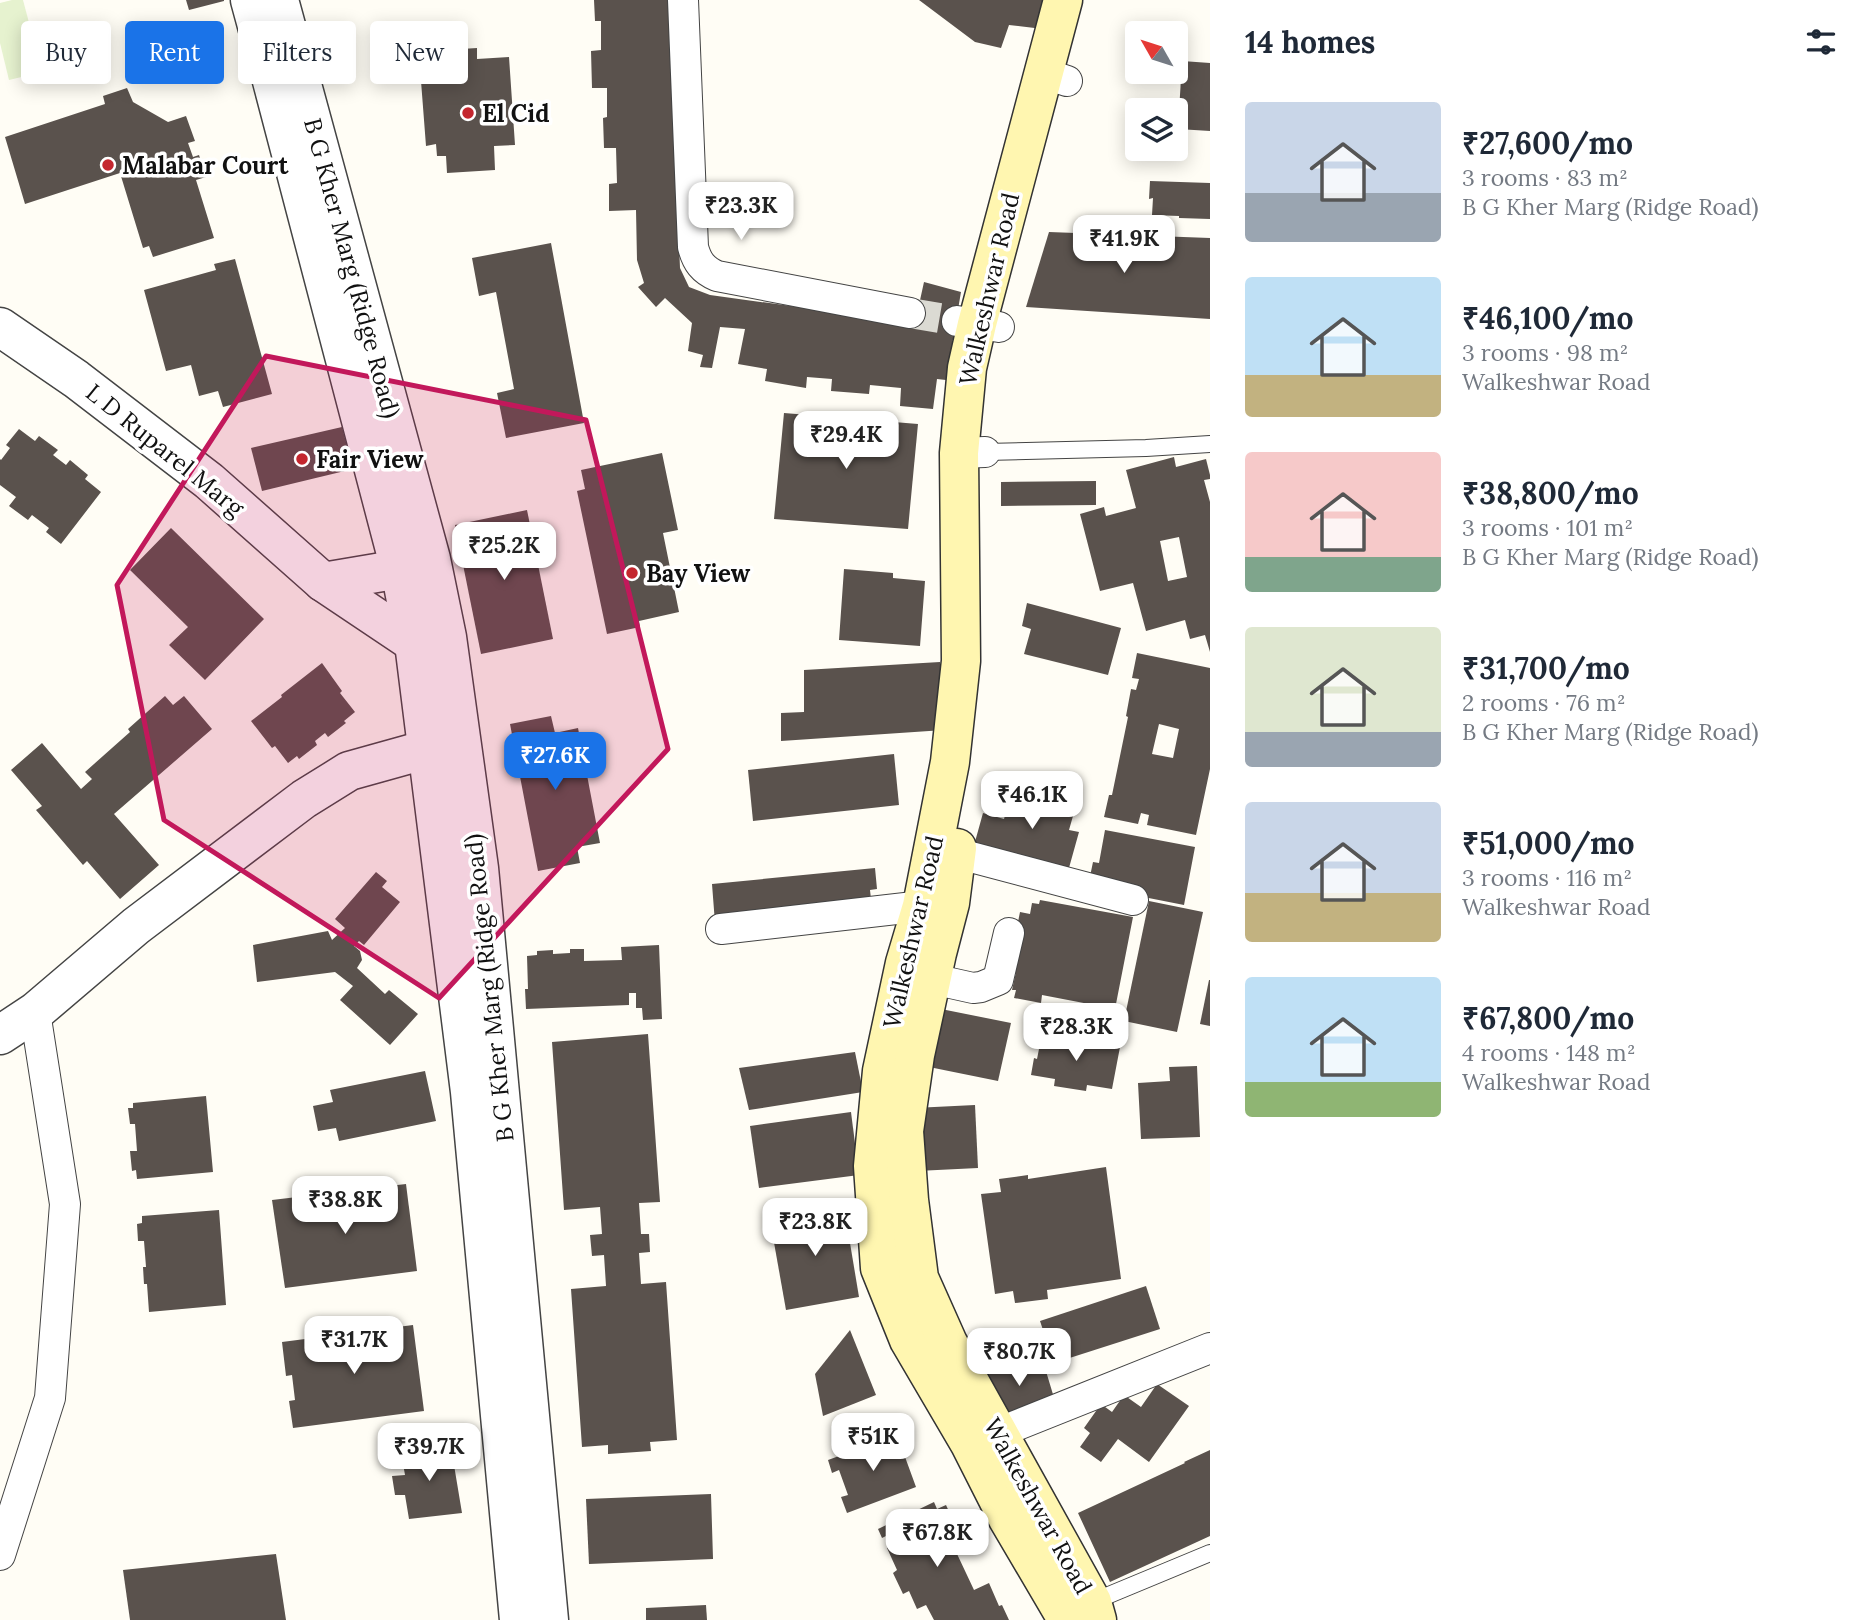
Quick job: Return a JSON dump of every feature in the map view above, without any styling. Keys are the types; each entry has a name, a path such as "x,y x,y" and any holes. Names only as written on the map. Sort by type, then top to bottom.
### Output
{"main road":[{"name":"Walkeshwar Road","path":"1055,77 1063,0"},
{"name":"Walkeshwar Road","path":"1080,1614 1007,1517 984,1439 909,1340 880,1268 873,1166 882,1071 917,975 936,905 944,850 950,762 974,662 972,453 967,368 977,324 1007,251 1055,77 1088,0"}],"street":[{"name":"B G Kher Marg (Ridge Road)","path":"250,0 415,564"},
{"name":"B G Kher Marg (Ridge Road)","path":"279,0 415,564 430,640 444,744 470,1092 519,1620"},
{"path":"683,0 693,247 700,265 717,276 910,313"},
{"name":"L D Ruparel Marg","path":"0,327 76,379 209,481 323,582 430,640"},
{"path":"323,582 415,564"},
{"name":"B G Kher Marg (Ridge Road)","path":"444,744 479,868 549,1620"},
{"path":"0,1035 35,1012 136,926 304,799 349,771 444,744"},
{"path":"944,850 1133,900"},
{"path":"721,929 936,905"},
{"path":"917,975 973,988 998,980 1009,933"},
{"path":"0,1555 50,1398 65,1204 35,1012"},
{"path":"984,1439 1210,1348"}],"lane":[{"path":"972,453 1210,444"},
{"path":"1080,1614 1210,1553"}],"highlighted area":[{"path":"266,356 586,420 668,749 439,998 164,820 117,585"}],"green space":[{"path":"23,0 29,21 21,21 21,77 9,80 0,43 0,3"}],"building":[{"path":"186,0 224,0 224,1 189,10"},
{"path":"594,0 669,0 680,268 689,287 710,295 915,323 924,282 961,292 946,380 937,379 933,409 900,406 901,388 870,385 869,394 831,391 832,379 807,377 806,388 765,381 767,369 738,364 745,329 720,327 712,368 700,367 703,355 688,351 692,323 665,298 656,307 638,287 644,283 637,260 636,210 609,211 609,184 617,183 616,148 604,148 603,118 607,117 607,88 592,88 591,51 601,50 601,21 595,21"},
{"path":"919,0 1049,0 1043,29 1009,25 1001,48 975,42"},
{"name":"El Cid","path":"477,48 477,59 509,57 515,145 494,146 495,170 447,173 446,156 437,156 436,144 426,146 421,84 468,84 468,49"},
{"path":"1188,61 1210,63 1210,131 1188,130 1188,98 1180,98 1181,84 1188,84"},
{"name":"Malabar Court","path":"127,88 133,102 168,122 186,116 195,141 188,143 193,157 199,155 206,177 196,180 214,238 153,257 149,246 143,248 120,173 25,204 5,137 105,104 103,96"},
{"path":"1150,181 1210,183 1210,219 1152,215"},
{"path":"1049,232 1210,238 1210,319 1026,307"},
{"path":"551,243 584,423 506,438 497,393 514,389 496,292 479,296 472,258"},
{"path":"235,259 272,394 223,407 218,391 199,396 191,365 166,371 144,290 216,270 214,264"},
{"path":"784,413 918,424 908,529 774,519"},
{"name":"Fair View","path":"342,427 353,469 262,491 251,448"},
{"path":"19,429 35,441 39,436 58,450 53,455 66,465 70,460 88,475 85,479 101,492 61,544 46,532 49,528 32,515 28,520 9,506 16,497 0,485 0,459 10,448 6,445"},
{"name":"Bay View","path":"662,453 678,530 663,533 679,612 639,621 640,627 607,634 577,491 585,489 581,470"},
{"path":"1174,457 1176,467 1206,459 1210,475 1210,479 1204,480 1210,502 1210,652 1205,635 1190,639 1185,620 1146,631 1133,583 1100,591 1080,514 1104,507 1106,516 1136,508 1126,470","holes":["1179,537 1187,577 1168,581 1160,541"]},
{"path":"1096,481 1096,505 1001,506 1001,482"},
{"path":"527,510 553,639 481,654 455,525"},
{"path":"171,528 264,619 205,680 169,645 188,627 130,570"},
{"path":"844,569 893,573 893,578 925,581 920,646 839,640"},
{"path":"1027,603 1121,628 1108,675 1024,654 1031,629 1022,626"},
{"path":"1137,653 1210,668 1210,769 1196,835 1147,825 1149,815 1141,813 1138,824 1104,817 1109,795 1112,795 1131,689 1136,690 1139,679 1132,678","holes":["1159,724 1179,729 1173,758 1152,754"]},
{"path":"940,662 944,730 781,741 781,713 804,712 804,670"},
{"path":"322,663 355,712 328,737 325,733 315,741 317,745 299,759 297,756 288,763 251,721"},
{"path":"165,696 173,705 184,696 212,729 114,814 159,865 120,899 87,861 83,865 36,810 42,806 11,770 42,743 81,789 92,779 85,772"},
{"path":"551,716 555,733 578,728 600,843 577,847 580,863 538,871 510,724"},
{"path":"894,754 899,805 753,821 748,770"},
{"path":"1014,784 1077,802 1069,830 1079,832 1067,875 973,849 983,813 1004,819"},
{"path":"1105,830 1195,847 1184,905 1088,886 1093,862 1099,863"},
{"path":"875,868 877,889 870,890 872,908 715,923 712,884"},
{"path":"376,872 387,881 382,887 400,902 364,945 359,941 354,946 360,951 362,960 357,968 385,994 389,990 418,1014 390,1045 340,1000 353,986 335,972 257,982 253,945 328,931 332,940 345,928 335,919"},
{"path":"1040,900 1133,917 1115,1009 1042,995 1041,1003 1014,998 1016,990 1012,990 1016,972 1008,971 1020,912 1030,914 1032,903 1039,904"},
{"path":"1149,901 1203,912 1177,1032 1124,1021"},
{"path":"659,945 662,1019 643,1020 642,1008 636,1008 636,993 629,993 629,1005 526,1009 527,956 537,955 537,951 553,950 553,954 570,953 570,949 584,949 584,961 622,960 621,947"},
{"path":"1210,980 1210,1026 1200,1024"},
{"path":"941,1009 1011,1023 998,1081 929,1067"},
{"path":"648,1034 660,1202 639,1203 641,1234 649,1234 650,1252 639,1253 641,1284 666,1282 677,1440 650,1442 651,1451 608,1454 608,1445 582,1447 571,1289 606,1286 604,1255 592,1256 590,1235 602,1234 600,1207 564,1210 552,1042"},
{"path":"1042,1034 1120,1047 1112,1089 1087,1085 1086,1091 1054,1086 1055,1079 1031,1075"},
{"path":"855,1052 863,1092 749,1110 739,1068"},
{"path":"1197,1066 1200,1137 1141,1139 1138,1083 1170,1081 1169,1067"},
{"path":"425,1071 436,1121 339,1141 336,1128 318,1131 313,1106 333,1102 330,1090"},
{"path":"206,1096 213,1172 137,1179 136,1170 132,1171 130,1151 137,1151 135,1124 130,1124 128,1108 133,1108 133,1103"},
{"path":"975,1105 978,1168 917,1171 914,1108"},
{"path":"851,1112 859,1175 759,1188 750,1126"},
{"path":"1106,1167 1121,1279 1047,1290 1048,1299 1015,1303 1013,1291 995,1294 981,1194 1001,1192 999,1179 1028,1175 1028,1179"},
{"path":"406,1184 417,1271 285,1288 272,1200"},
{"path":"844,1207 859,1297 786,1310 770,1220"},
{"path":"219,1210 226,1305 149,1312 147,1284 144,1284 144,1241 138,1241 137,1224 142,1223 142,1216"},
{"path":"1146,1286 1160,1329 1054,1363 1040,1321"},
{"path":"413,1325 424,1411 293,1428 289,1401 295,1400 292,1375 286,1376 282,1342"},
{"path":"850,1330 876,1395 823,1416 815,1374"},
{"path":"1042,1358 1055,1401 999,1419 984,1370 1003,1364 1005,1370"},
{"path":"1157,1384 1189,1406 1149,1462 1118,1439 1101,1462 1080,1447 1090,1433 1084,1428 1101,1404 1112,1412 1124,1395 1141,1407"},
{"path":"897,1435 916,1487 847,1513 841,1497 848,1495 839,1470 832,1473 828,1460"},
{"path":"451,1447 462,1513 409,1519 405,1495 395,1495 392,1476 405,1475 401,1452"},
{"path":"1210,1450 1210,1536 1110,1582 1078,1513"},
{"path":"711,1494 713,1559 589,1564 586,1499"},
{"path":"934,1502 937,1509 946,1505 952,1518 942,1522 974,1590 989,1583 999,1606 1002,1605 1009,1620 934,1620 926,1605 917,1609 909,1591 903,1594 893,1573 897,1570 887,1548 893,1545 888,1535 882,1538 878,1529"},
{"path":"276,1554 286,1620 130,1620 123,1570"},
{"path":"706,1605 707,1620 646,1620 646,1608"}],"tunnel":[{"path":"910,313 957,321"}],"place":[{"name":"El Cid","path":"468,113"},
{"name":"Malabar Court","path":"108,165"},
{"name":"Fair View","path":"302,459"},
{"name":"Bay View","path":"632,573"}]}
